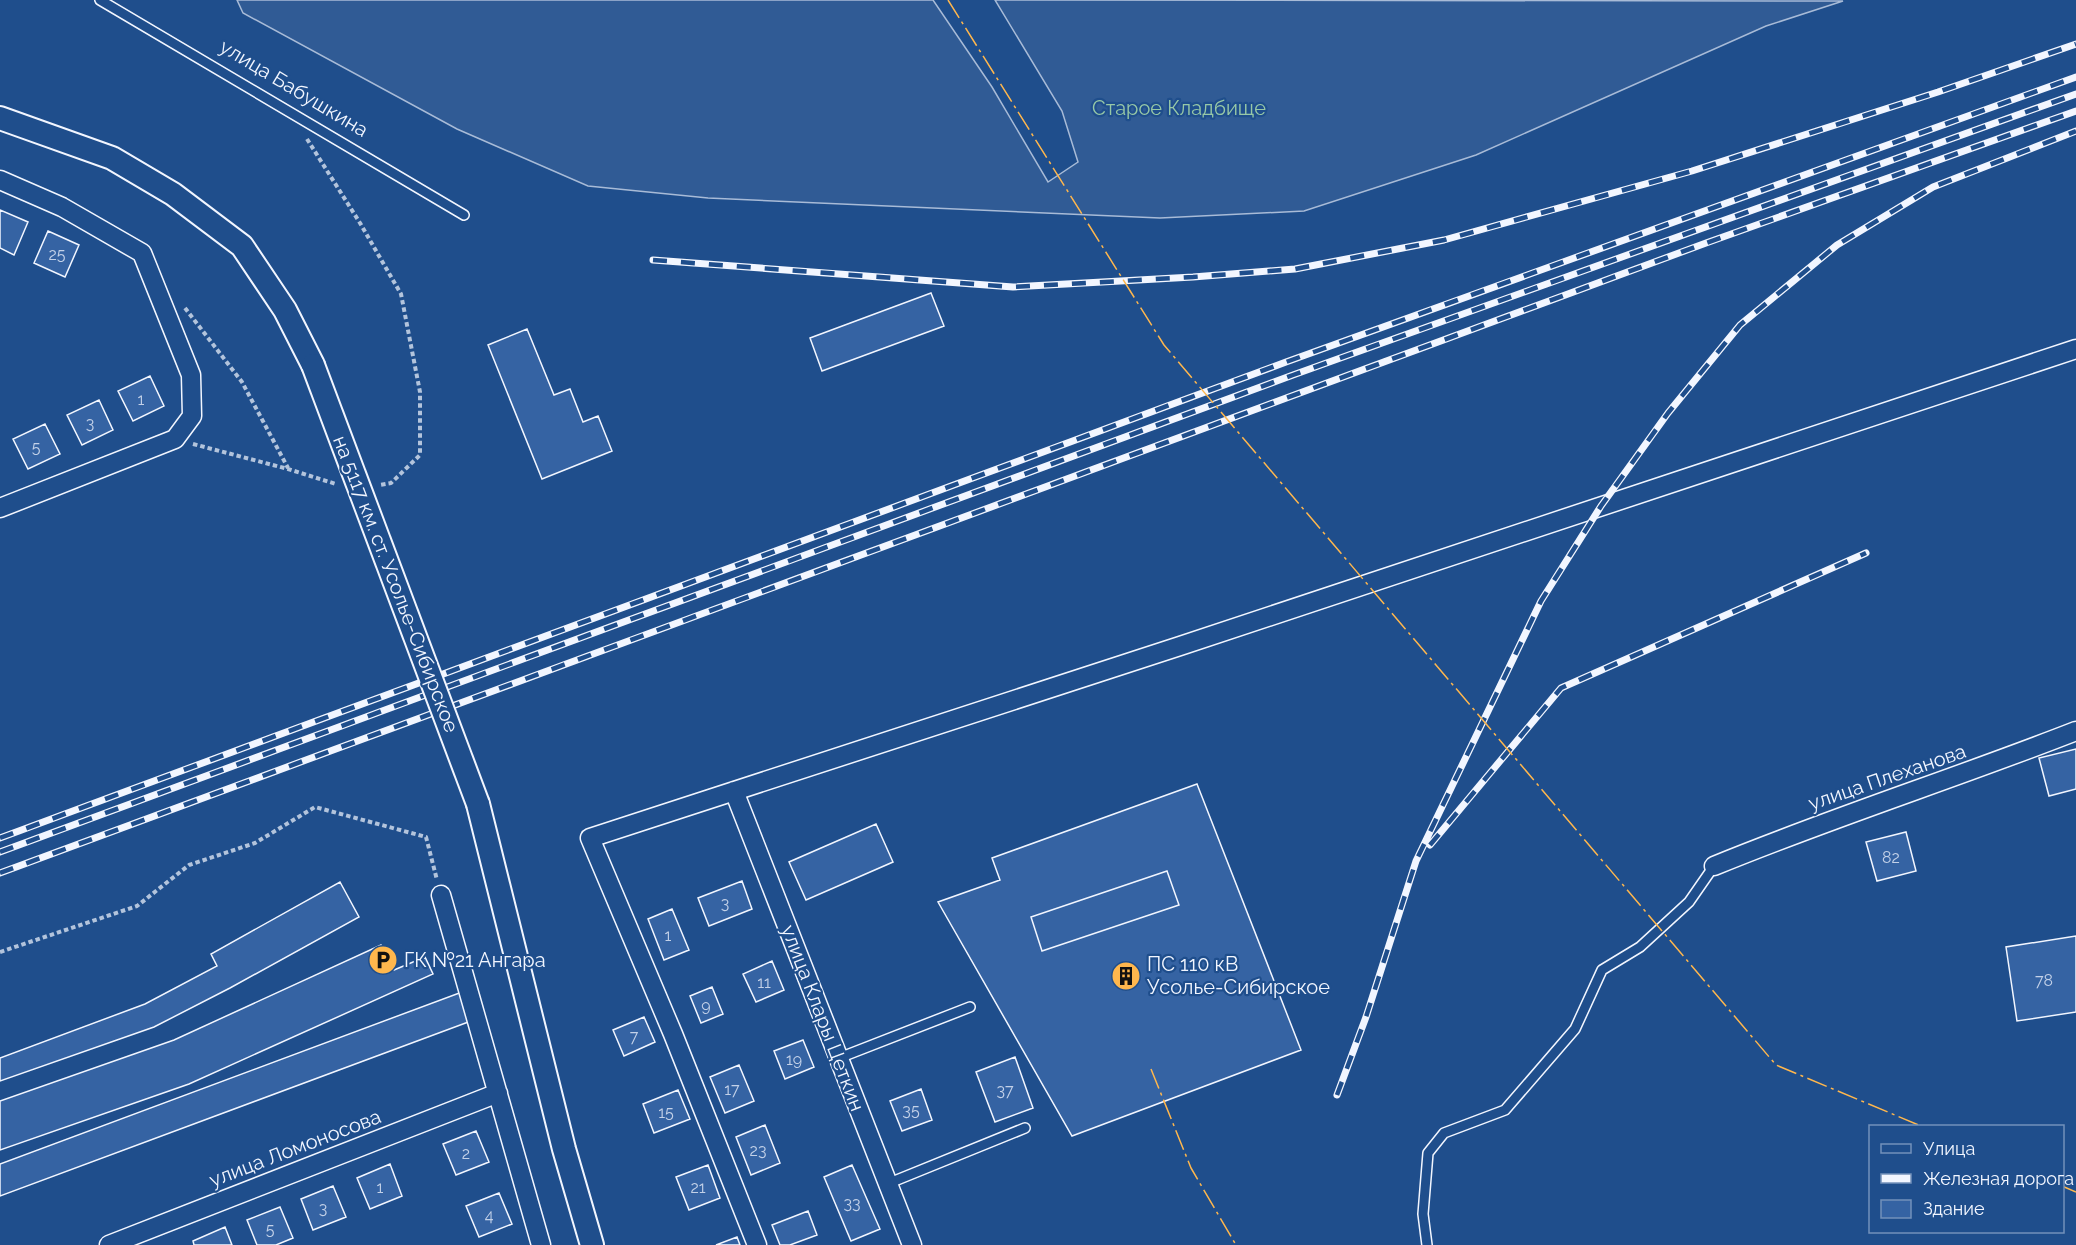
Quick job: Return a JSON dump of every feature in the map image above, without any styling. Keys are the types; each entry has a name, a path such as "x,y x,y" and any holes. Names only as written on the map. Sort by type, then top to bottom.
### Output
{"street":[{"name":"на 5117 км. ст. Усолье-Сибирское","path":"0,118 112,158 173,194 242,246 285,310 314,365 478,804 564,1149 592,1245"},
{"path":"0,180 62,207 142,253 191,375 192,416 175,440 0,508"},
{"path":"757,1245 673,1034 590,838 1180,646 2076,349"},
{"name":"улица Плеханова","path":"1714,866 1797,832 2076,731"},
{"name":"улица Клары Цеткин","path":"734,791 886,1184 912,1245"},
{"path":"441,895 541,1245"},
{"name":"улица Ломоносова","path":"109,1245 498,1093"}],"lane":[{"name":"улица Бабушкина","path":"100,0 464,215"},
{"path":"1427,1245 1423,1214 1428,1153 1444,1132 1505,1110 1575,1029 1602,970 1640,947 1689,902 1714,866"},
{"path":"839,1058 970,1007"},
{"path":"886,1184 1025,1128"}],"path":[{"path":"290,112 360,223 401,294 420,392 420,455 391,483 373,486"},
{"path":"178,299 242,382 288,469"},
{"path":"175,440 288,469 338,485"},
{"path":"0,952 137,906 189,865 255,843 315,807 426,837 441,895"}],"shaded area":[{"name":"Старое Кладбище","path":"237,0 933,0 992,87 1048,182 1078,162 1062,111 995,0 1843,1 1766,26 1476,155 1304,211 1160,218 708,198 588,186 457,129 243,13"}],"building":[{"path":"0,210 28,222 14,255 0,248"},
{"path":"48,231 79,245 65,277 34,263"},
{"path":"931,293 944,326 822,371 810,338"},
{"path":"527,329 554,395 570,389 583,422 598,416 612,451 542,479 488,345"},
{"path":"150,376 164,406 133,421 118,391"},
{"path":"99,400 113,430 82,445 67,415"},
{"path":"45,424 60,454 28,469 13,439"},
{"path":"2076,749 2076,789 2049,796 2039,758"},
{"name":"ПС 110 кВ Усолье-Сибирское","path":"1197,784 1301,1050 1072,1136 938,902 1000,880 992,858"},
{"path":"876,824 893,862 806,900 789,862"},
{"path":"1906,832 1916,871 1877,881 1866,842"},
{"path":"1167,871 1179,905 1042,951 1031,917"},
{"path":"742,881 752,909 709,926 698,898"},
{"path":"340,882 359,917 154,1027 0,1081 0,1058 145,1004 217,966 211,954"},
{"path":"672,909 689,950 664,960 648,919"},
{"path":"2076,936 2076,1012 2017,1021 2006,947"},
{"path":"381,945 394,970 425,957 433,974 189,1084 0,1150 0,1101 174,1040"},
{"path":"772,961 784,990 756,1002 743,974"},
{"path":"712,987 723,1014 701,1023 690,996"},
{"path":"462,992 471,1021 0,1196 0,1164"},
{"path":"644,1017 655,1042 624,1056 613,1030"},
{"path":"803,1040 814,1067 785,1079 774,1051"},
{"path":"1015,1057 1033,1108 995,1122 976,1072"},
{"path":"739,1065 754,1101 725,1113 710,1077"},
{"path":"921,1089 932,1120 902,1131 890,1101"},
{"path":"678,1090 690,1119 654,1133 643,1104"},
{"path":"765,1125 780,1163 751,1175 736,1137"},
{"path":"476,1131 489,1162 456,1175 443,1144"},
{"path":"390,1164 402,1196 370,1209 357,1178"},
{"path":"708,1165 720,1198 689,1210 676,1177"},
{"path":"852,1165 880,1229 851,1241 824,1177"},
{"path":"333,1186 346,1217 313,1230 301,1199"},
{"path":"499,1193 512,1224 479,1237 466,1206"},
{"path":"280,1207 293,1238 276,1245 257,1245 247,1220"},
{"path":"808,1211 817,1235 790,1245 780,1245 772,1225"},
{"path":"225,1227 232,1245 194,1245 193,1241"},
{"path":"737,1237 740,1245 716,1245"}],"railway":[{"path":"653,260 1013,287 1295,269 1444,240 1692,171 1938,92 2076,44"},
{"path":"0,838 1286,362 2076,77"},
{"path":"0,852 1293,375 2076,94"},
{"path":"0,873 1706,243 2076,111"},
{"path":"1337,1095 1366,1017 1416,861 1541,601 1601,506 1668,413 1740,325 1837,245 1933,187 2076,131"},
{"path":"1430,845 1561,688 1866,553"}],"power":[{"path":"948,0 1164,345 1776,1065 1919,1125"},
{"path":"1151,1069 1191,1168 1236,1245"},
{"path":"2064,1187 2076,1192"}],"place":[{"name":"ГК №21 Ангара","path":"383,960"},
{"name":"ПС 110 кВ Усолье-Сибирское","path":"1126,976"}]}
